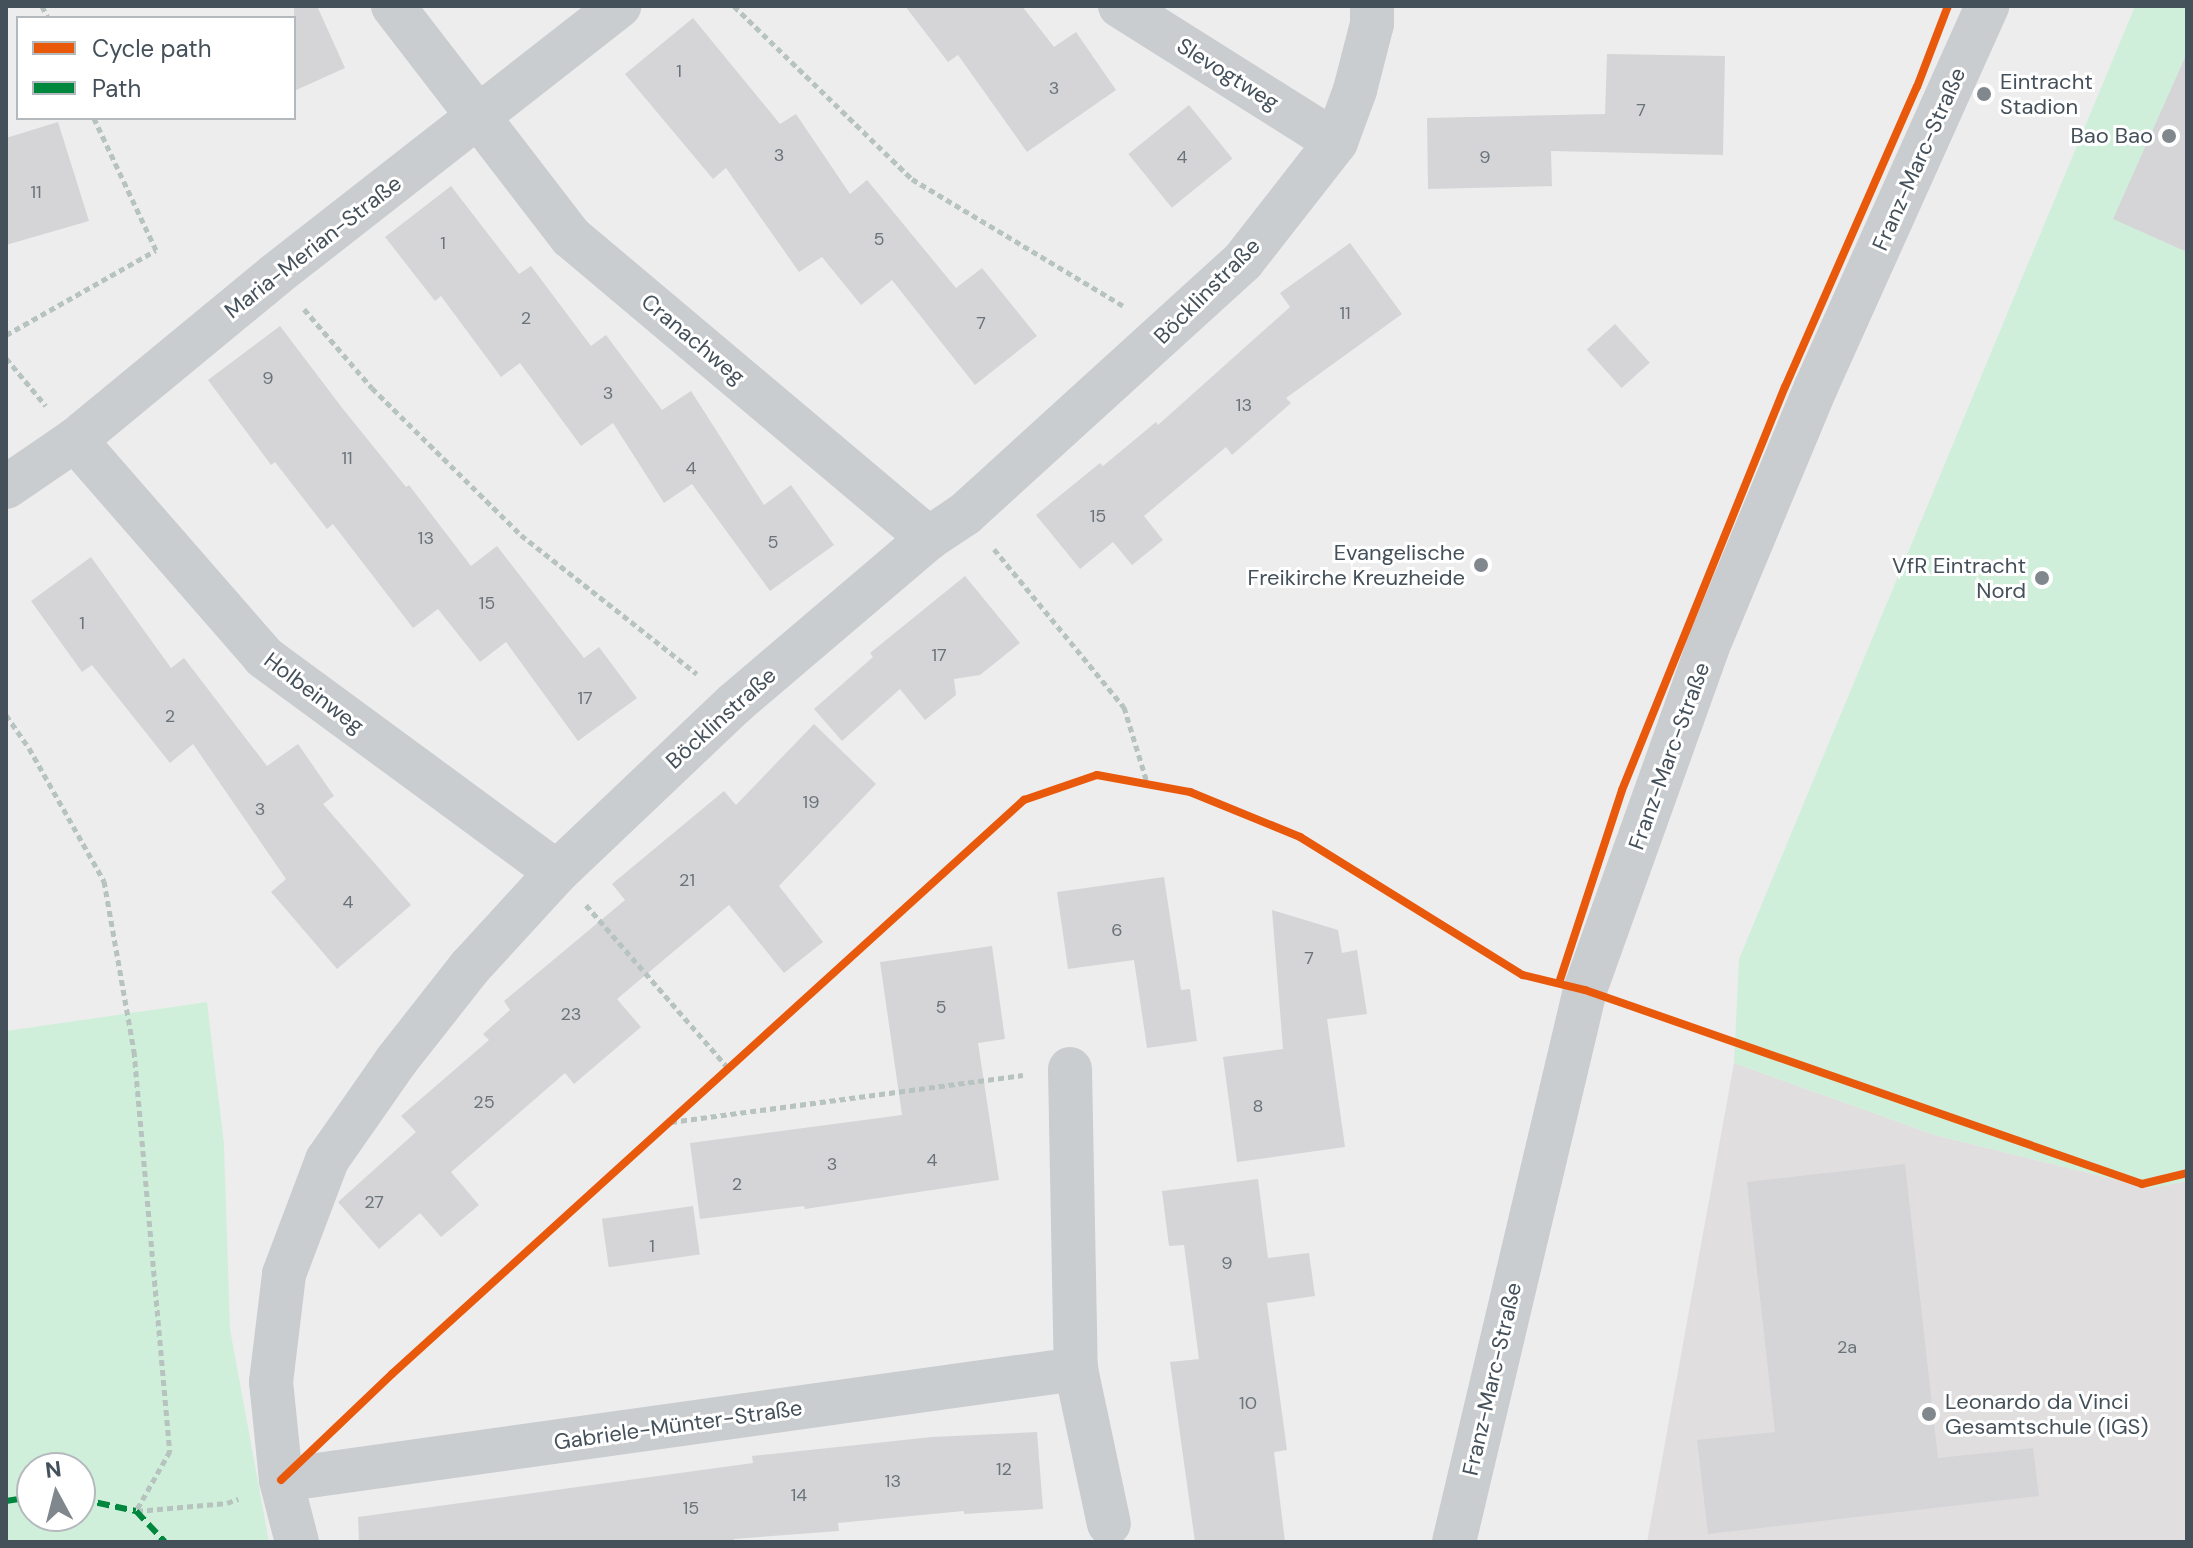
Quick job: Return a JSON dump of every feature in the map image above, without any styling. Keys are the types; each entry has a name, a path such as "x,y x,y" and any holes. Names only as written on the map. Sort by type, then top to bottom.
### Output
{"street":[{"name":"Cranachweg","path":"393,6 571,237 929,538"},
{"name":"Maria-Merian-Straße","path":"6,487 75,440 275,275 479,119 619,6"},
{"name":"Slevogtweg","path":"1120,6 1336,142"},
{"name":"Böcklinstraße","path":"297,1542 281,1480 271,1382 284,1274 327,1160 396,1061 470,967 557,872 734,704 929,538 965,514 1243,261 1336,142 1355,90 1372,24 1372,6"},
{"name":"Franz-Marc-Straße","path":"1454,1542 1585,990 1711,639 1816,387 1987,6"},
{"name":"Holbeinweg","path":"75,440 264,657 557,872"},
{"path":"1070,1069 1076,1369 1109,1524"},
{"name":"Gabriele-Münter-Straße","path":"281,1480 1076,1369"}],"path":[{"path":"734,6 912,179 1166,332"},
{"path":"6,335 156,250 95,120"},
{"path":"275,275 372,388 521,535 734,704"},
{"path":"6,358 75,440"},
{"path":"965,514 1124,707 1147,782"},
{"path":"6,715 29,748 104,881 134,1051 170,1451 136,1511 227,1503 281,1480"},
{"path":"557,872 730,1070"},
{"path":"671,1122 1070,1069"}],"shaded area":[{"name":"Leonardo da Vinci Gesamtschule (IGS)","path":"1734,1063 1935,1135 2150,1188 2187,1181 2187,1542 1647,1542"}],"green space":[{"name":"VfR Eintracht Nord","path":"2135,6 2187,6 2187,1181 2150,1188 1935,1135 1734,1063 1739,959"},
{"path":"207,1002 224,1144 230,1329 269,1542 6,1542 6,1031"}],"building":[{"path":"294,6 317,6 345,68 296,90 296,16"},
{"path":"905,6 1022,6 1054,47 1076,32 1116,90 1027,152 958,55 948,62"},
{"path":"693,18 780,124 796,114 850,194 867,180 956,288 982,268 1037,336 975,385 892,280 861,305 822,257 799,272 726,168 713,179 625,74"},
{"name":"Bao Bao","path":"2187,53 2187,252 2113,219"},
{"path":"1607,54 1725,56 1723,155 1551,151 1552,186 1428,189 1427,118 1605,114"},
{"path":"1189,105 1232,159 1172,208 1128,154"},
{"path":"58,122 89,221 6,245 6,138"},
{"path":"451,186 519,274 531,266 591,346 606,335 662,410 691,391 764,505 791,485 834,545 770,591 692,484 664,503 613,423 581,446 520,363 501,377 441,296 435,301 385,237"},
{"path":"1350,243 1402,314 1286,398 1291,403 1232,455 1226,447 1144,516 1163,540 1132,565 1113,542 1080,569 1036,515 1100,463 1103,466 1156,422 1158,425 1290,307 1280,293"},
{"path":"1615,324 1650,363 1622,388 1587,349"},
{"path":"280,326 471,566 497,546 584,658 599,647 637,698 578,741 506,642 480,662 438,609 413,628 333,524 327,529 275,462 271,465 208,380"},
{"path":"91,557 171,668 184,658 267,766 298,744 334,796 323,804 411,905 337,969 271,892 286,879 193,744 170,763 92,665 82,672 31,601"},
{"path":"965,576 1020,643 980,675 954,679 956,695 925,720 900,689 842,741 814,709 873,657 870,653"},
{"path":"814,724 876,784 779,886 823,942 784,973 729,905 617,999 641,1027 574,1084 565,1073 451,1172 479,1205 441,1237 420,1213 379,1249 338,1202 416,1132 401,1116 489,1040 483,1034 510,1010 504,1001 625,900 612,884 724,791 736,805"},
{"path":"1164,877 1181,990 1190,989 1197,1041 1147,1048 1134,960 1068,969 1057,892"},
{"path":"1272,910 1338,930 1342,953 1357,950 1367,1014 1327,1019 1345,1147 1237,1162 1223,1057 1283,1049"},
{"path":"992,946 1005,1039 978,1043 999,1180 805,1209 804,1206 700,1219 690,1143 902,1115 880,962"},
{"path":"1905,1164 1938,1458 2033,1448 2039,1496 1708,1534 1697,1440 1775,1432 1747,1182"},
{"path":"1258,1179 1268,1258 1309,1253 1315,1296 1267,1303 1287,1450 1274,1452 1285,1542 1195,1542 1170,1362 1199,1359 1184,1245 1169,1246 1162,1191"},
{"path":"693,1206 700,1255 609,1267 602,1219"},
{"path":"1037,1432 1043,1509 964,1514 964,1511 838,1523 839,1531 734,1539 734,1542 359,1542 358,1517 753,1463 752,1456 932,1437"}],"marked path":[{"path":"6,1501 16,1499"},
{"path":"96,1502 136,1511 165,1542"}],"cycle path":[{"path":"1559,983 1622,790 1785,387 1917,87 1948,6"},
{"path":"281,1480 392,1374 1024,800 1097,775 1190,792 1300,837 1523,975 1585,990 2142,1184 2187,1173"}],"place":[{"name":"Eintracht Stadion","path":"1984,94"},
{"name":"Bao Bao","path":"2169,136"},
{"name":"Evangelische Freikirche Kreuzheide","path":"1481,565"},
{"name":"VfR Eintracht Nord","path":"2042,578"},
{"name":"Leonardo da Vinci Gesamtschule (IGS)","path":"1929,1414"}]}
